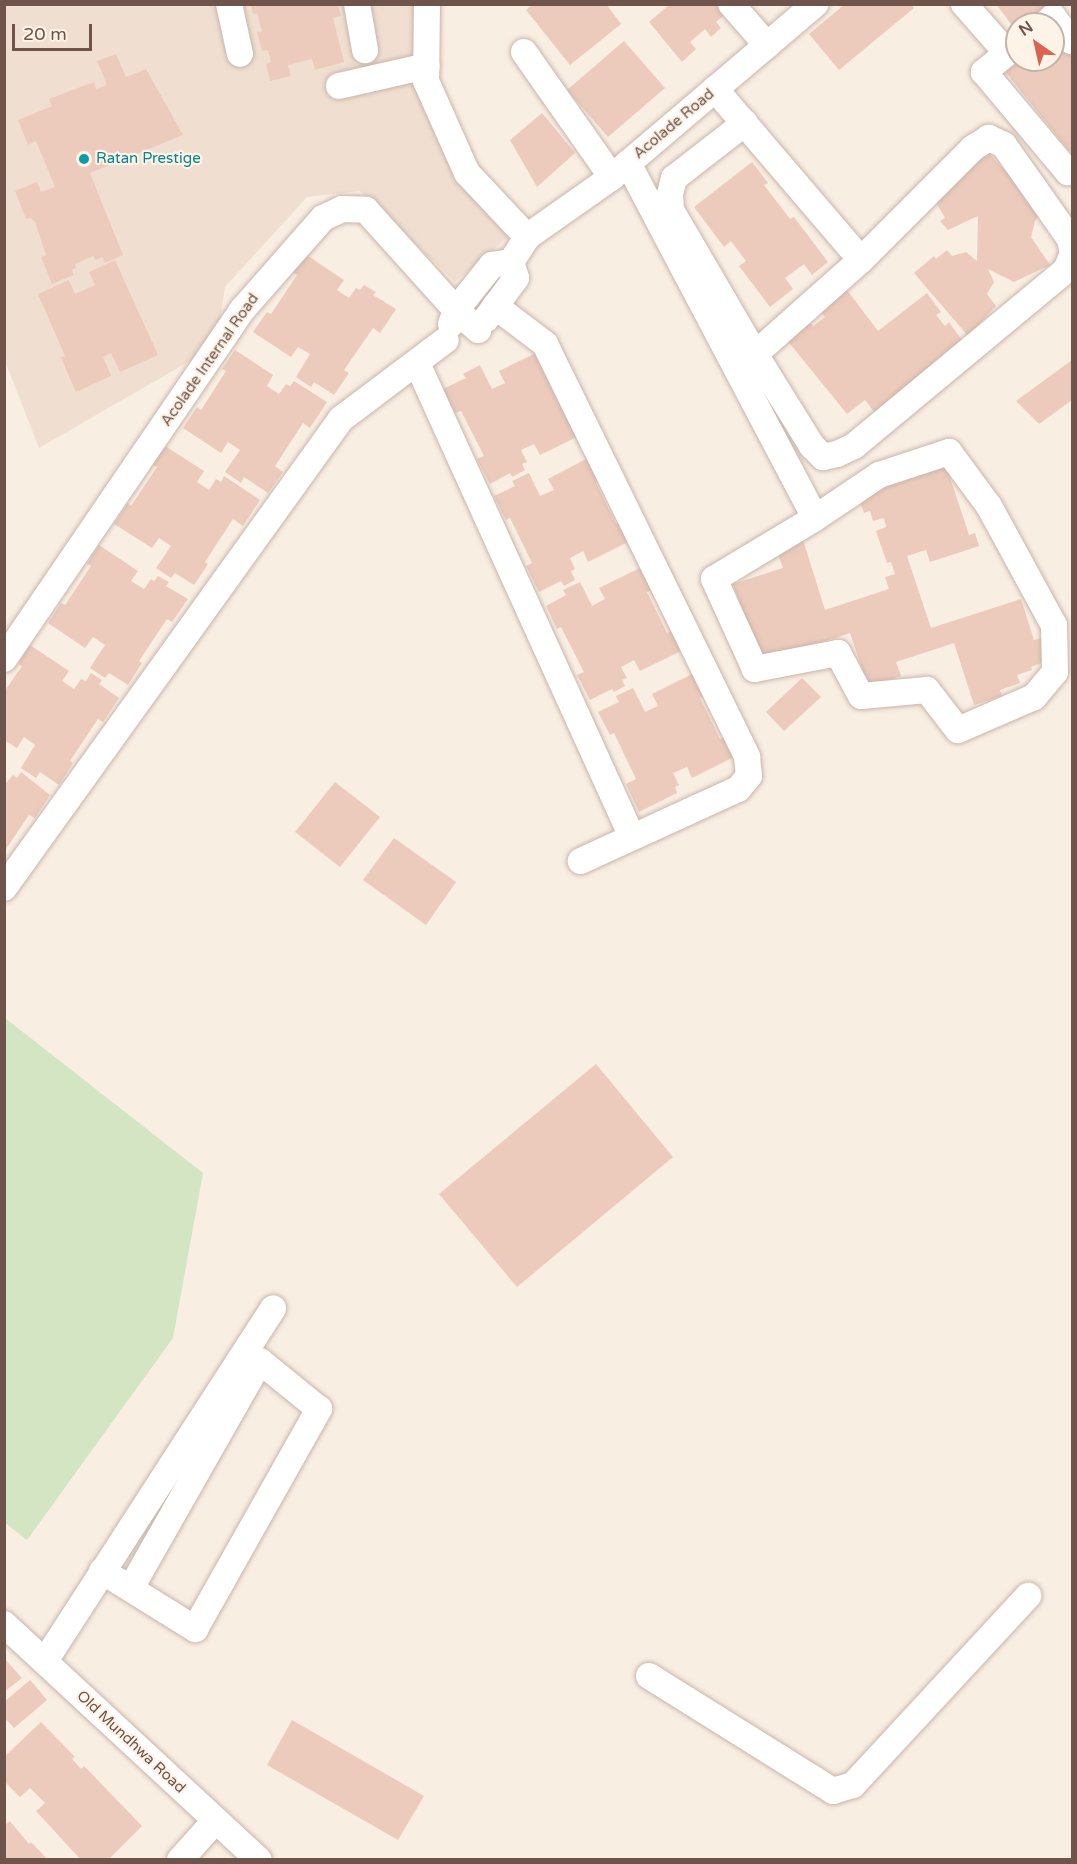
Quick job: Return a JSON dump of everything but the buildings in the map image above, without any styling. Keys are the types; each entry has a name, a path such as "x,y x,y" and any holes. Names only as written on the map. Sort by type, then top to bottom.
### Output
{"street":[{"path":"229,4 240,54"},
{"path":"357,4 365,50"},
{"path":"428,4 426,81 467,173 527,237 511,262 492,265 456,310 446,340"},
{"path":"731,4 767,45"},
{"name":"Acolade Road","path":"527,237 620,170 815,4"},
{"path":"964,4 1005,42"},
{"path":"524,52 620,170 815,518"},
{"path":"1005,55 984,72 1068,172 1072,169"},
{"path":"339,86 427,66"},
{"path":"716,89 861,260"},
{"path":"745,123 674,178 670,194 671,210 755,354 812,446 823,456 837,454 854,446 1066,270 1072,256"},
{"path":"755,354 861,260 973,148 989,138 1004,145 1070,239 1072,250"},
{"name":"Acolade Internal Road","path":"4,659 243,309 323,218 342,209 366,210 456,310 478,330"},
{"path":"4,888 341,419 446,340 478,330 516,278 511,262"},
{"path":"495,306 545,344 747,757 749,776 738,789 580,861"},
{"path":"417,363 632,837"},
{"path":"949,452 988,506 1054,625 1055,672 1034,697 958,730 927,690 861,696 838,653 755,669 714,579 815,518 879,475 949,452"},
{"path":"45,1661 273,1308"},
{"path":"102,1571 195,1629 320,1409 260,1361 131,1588"},
{"path":"649,1676 832,1791 853,1785 1028,1596"},
{"name":"Old Mundhwa Road","path":"7,1629 45,1661 259,1860"},
{"path":"180,1860 215,1821"}],"shaded area":[{"path":"5,5 437,5 431,69 482,182 516,230 455,282 360,191 307,197 225,287 216,346 39,448 5,361"}],"green space":[{"path":"5,1018 203,1173 173,1338 27,1540 4,1522"}],"place":[{"name":"Ratan Prestige","path":"84,159"}]}
